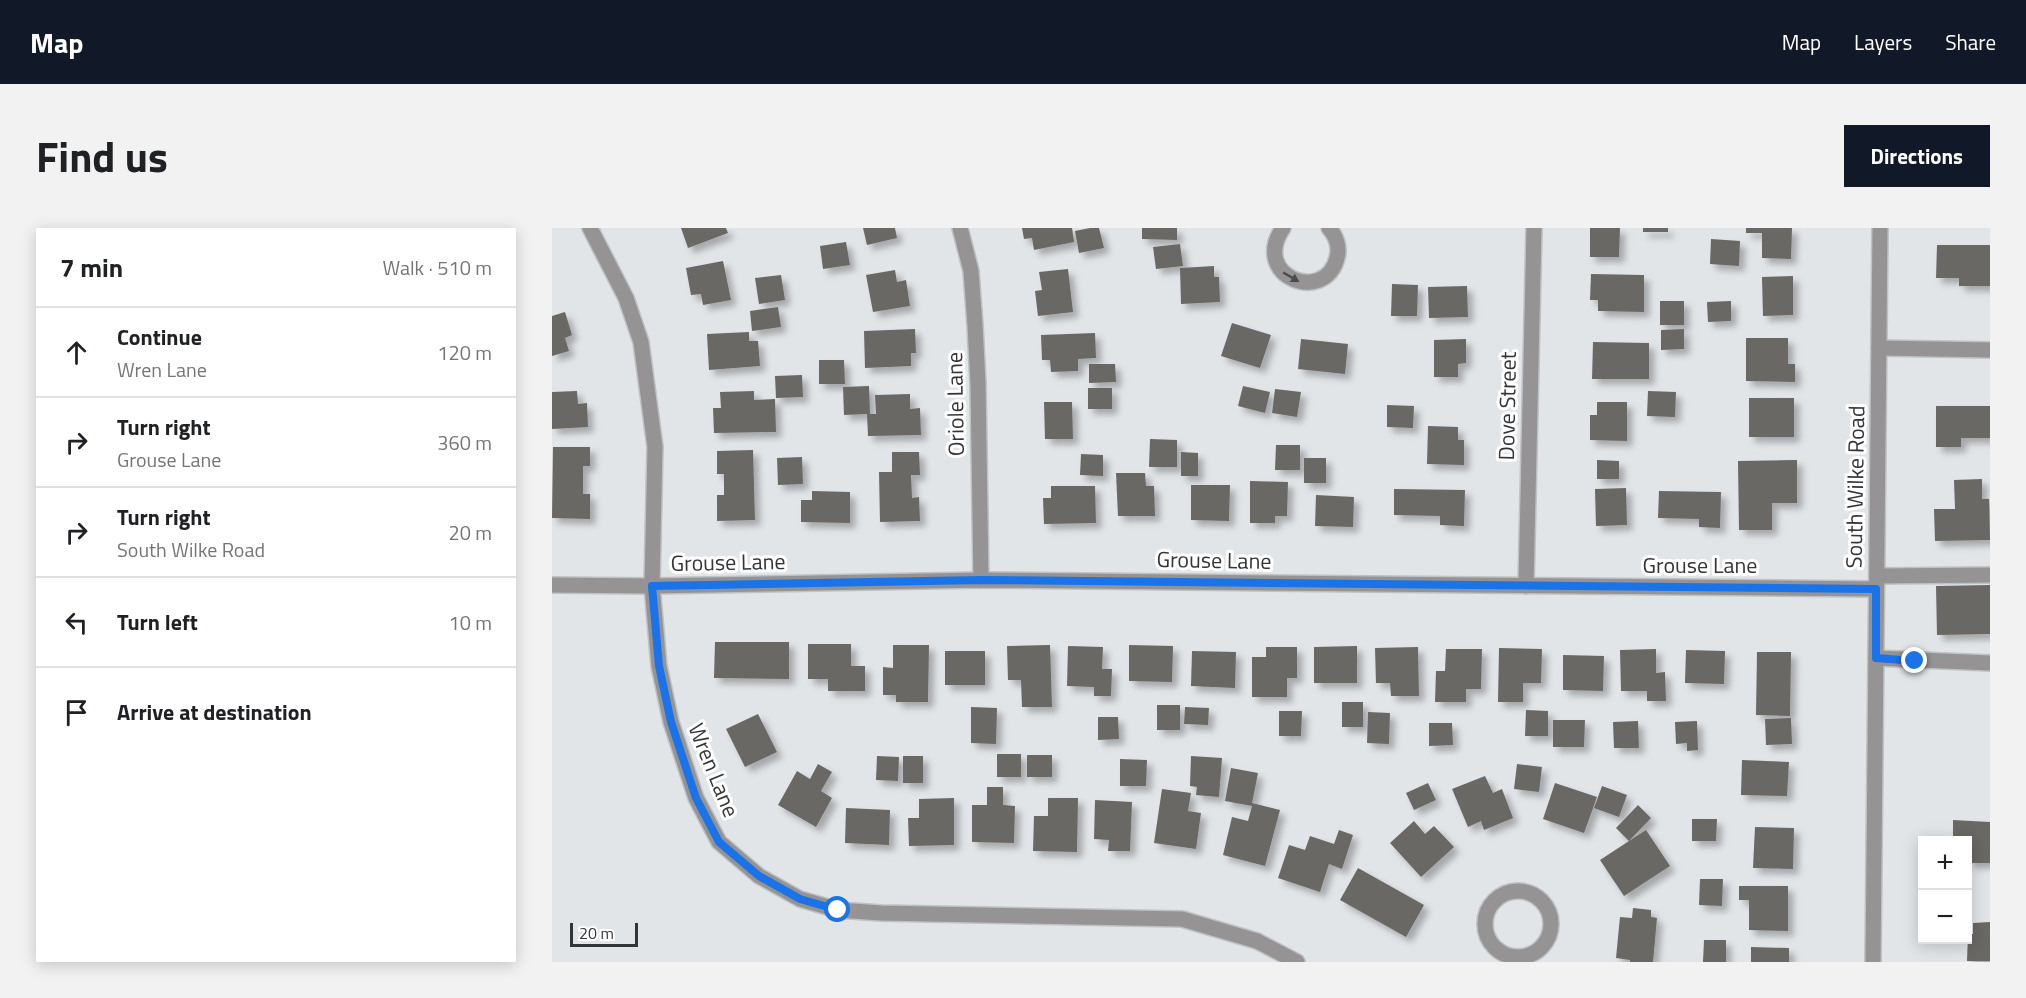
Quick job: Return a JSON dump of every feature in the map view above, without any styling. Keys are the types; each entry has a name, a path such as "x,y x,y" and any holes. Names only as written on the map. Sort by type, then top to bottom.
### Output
{"street":[{"name":"Wren Lane","path":"590,228 626,298 641,342 656,447 652,586 659,666 671,722 696,798 719,842 759,876 800,899 838,910 893,914 1182,919 1257,941 1298,962"},
{"name":"Oriole Lane","path":"960,228 971,271 975,325 981,580"},
{"path":"1283,228 1275,242 1276,261 1289,278 1299,282 1315,282 1325,277 1334,266 1338,247 1331,229"},
{"name":"Dove Street","path":"1526,586 1534,228"},
{"name":"South Wilke Road","path":"1873,962 1880,228"},
{"path":"1879,348 1990,350"},
{"name":"Grouse Lane","path":"552,585 652,586 981,580 1526,586 1877,582 1990,575"},
{"path":"1876,658 1990,663"},
{"path":"1517,891 1528,892 1537,897 1550,913 1551,934 1546,944 1529,957 1508,957 1498,951 1486,935 1484,924 1491,905 1498,898 1517,891"},
{"path":"1486,962 1498,951"}],"building":[{"path":"681,228 726,228 728,233 688,248"},
{"path":"863,228 895,228 897,238 867,245"},
{"path":"1022,228 1072,228 1074,242 1034,250 1032,238 1024,239"},
{"path":"1099,228 1104,248 1079,253 1075,231"},
{"path":"1142,228 1177,228 1177,240 1142,239"},
{"path":"1590,228 1620,228 1619,257 1590,257"},
{"path":"1643,228 1668,228 1668,232 1643,232"},
{"path":"1746,228 1792,228 1791,259 1762,258 1762,233 1746,233"},
{"path":"1711,239 1740,241 1739,266 1710,264"},
{"path":"846,242 850,265 823,269 820,246"},
{"path":"1180,244 1183,266 1156,269 1153,247"},
{"path":"1937,245 1990,245 1990,286 1959,286 1959,278 1936,278"},
{"path":"723,261 731,300 703,305 701,294 691,295 686,268"},
{"path":"1214,266 1214,277 1219,277 1220,302 1181,304 1180,268"},
{"path":"1068,269 1073,312 1038,316 1035,291 1042,290 1039,272"},
{"path":"895,270 897,282 906,280 910,306 873,312 866,275"},
{"path":"1591,274 1644,275 1644,312 1598,311 1598,300 1590,300"},
{"path":"781,275 785,300 759,304 755,278"},
{"path":"1793,276 1793,315 1763,316 1762,277"},
{"path":"1392,284 1418,285 1417,316 1391,316"},
{"path":"1467,286 1468,317 1429,318 1428,287"},
{"path":"1660,301 1684,301 1684,325 1660,325"},
{"path":"1731,301 1731,321 1708,322 1707,302"},
{"path":"778,307 781,327 752,331 750,311"},
{"path":"565,312 572,335 565,338 569,351 552,356 552,316"},
{"path":"1232,323 1271,335 1260,368 1221,356"},
{"path":"915,329 916,353 911,353 911,366 865,368 864,331"},
{"path":"1684,329 1684,349 1661,350 1661,330"},
{"path":"749,332 749,341 758,341 760,366 709,370 707,334"},
{"path":"1095,333 1096,358 1078,359 1078,371 1051,372 1050,360 1042,360 1041,335"},
{"path":"1746,338 1788,338 1788,364 1795,364 1795,382 1746,381"},
{"path":"1301,339 1348,344 1345,374 1298,369"},
{"path":"1466,339 1466,363 1458,364 1458,377 1434,377 1434,340"},
{"path":"1593,342 1649,343 1649,379 1592,379"},
{"path":"819,360 844,360 845,384 819,384"},
{"path":"1089,364 1115,364 1116,382 1089,383"},
{"path":"802,375 803,397 776,398 775,376"},
{"path":"869,386 870,414 876,414 875,395 910,394 910,409 920,408 921,435 868,436 867,414 844,415 843,387"},
{"path":"1243,386 1270,392 1265,413 1238,406"},
{"path":"1088,388 1112,388 1112,409 1088,409"},
{"path":"1275,389 1301,392 1297,417 1272,413"},
{"path":"577,391 578,404 587,403 588,427 552,429 552,392"},
{"path":"754,391 754,400 775,399 776,432 714,433 713,408 721,408 720,392"},
{"path":"1648,391 1676,392 1675,417 1647,416"},
{"path":"1749,398 1794,398 1794,437 1749,437"},
{"path":"1044,402 1072,402 1073,439 1045,439"},
{"path":"1597,402 1627,402 1627,441 1590,440 1590,415 1597,415"},
{"path":"1387,405 1414,406 1413,428 1387,427"},
{"path":"1936,406 1990,406 1990,438 1961,438 1961,447 1936,447"},
{"path":"1428,426 1458,427 1458,440 1464,440 1464,465 1427,464"},
{"path":"1150,439 1177,440 1177,467 1149,467"},
{"path":"1276,445 1300,445 1300,470 1275,470"},
{"path":"553,447 590,447 590,466 583,466 583,494 590,494 590,519 552,518"},
{"path":"753,450 755,520 717,521 717,495 724,495 724,474 717,474 717,451"},
{"path":"892,452 919,452 920,475 911,475 912,498 919,497 920,521 880,522 879,472 892,472"},
{"path":"1181,452 1198,453 1198,476 1181,476"},
{"path":"1081,454 1103,455 1103,476 1080,475"},
{"path":"802,457 803,484 778,485 777,458"},
{"path":"1304,458 1326,458 1326,483 1304,483"},
{"path":"1597,460 1619,461 1619,479 1597,479"},
{"path":"1797,460 1797,503 1772,503 1772,530 1739,530 1738,461"},
{"path":"1116,473 1145,473 1146,486 1154,486 1155,516 1118,516"},
{"path":"1982,479 1982,499 1989,499 1990,540 1935,541 1934,509 1955,509 1954,480"},
{"path":"1250,481 1288,482 1287,516 1275,516 1275,523 1250,523"},
{"path":"1191,485 1230,485 1229,521 1191,520"},
{"path":"1051,486 1095,486 1096,523 1044,524 1043,498 1051,498"},
{"path":"1626,488 1627,525 1596,526 1595,489"},
{"path":"1394,489 1465,490 1464,526 1440,525 1440,516 1394,515"},
{"path":"812,491 850,492 850,523 801,522 801,500 812,500"},
{"path":"1659,491 1721,492 1720,528 1699,527 1699,519 1658,518"},
{"path":"1316,495 1354,497 1353,527 1315,526"},
{"path":"1990,585 1990,634 1937,635 1936,586"},
{"path":"715,642 789,642 789,679 714,678"},
{"path":"808,644 851,644 851,666 865,666 865,691 828,691 828,679 808,679"},
{"path":"893,645 929,645 928,702 896,702 896,695 883,695 883,667 893,668"},
{"path":"1050,645 1052,707 1022,707 1021,680 1008,680 1007,646"},
{"path":"1129,645 1173,646 1172,682 1129,681"},
{"path":"1068,646 1103,647 1102,669 1112,669 1111,696 1094,696 1094,687 1067,686"},
{"path":"1357,646 1357,683 1314,683 1314,647"},
{"path":"1266,647 1297,647 1297,678 1287,678 1287,697 1252,697 1252,657 1266,657"},
{"path":"1418,647 1419,696 1391,696 1390,683 1376,683 1375,648"},
{"path":"1499,648 1542,649 1541,683 1523,683 1523,702 1498,702"},
{"path":"1446,649 1482,649 1481,689 1466,689 1466,702 1435,702 1436,671 1445,671"},
{"path":"1656,649 1656,673 1665,672 1666,701 1647,701 1647,691 1621,691 1620,650"},
{"path":"1686,650 1725,651 1724,684 1685,683"},
{"path":"945,651 985,651 985,685 945,685"},
{"path":"1192,651 1236,652 1235,688 1191,686"},
{"path":"1757,652 1791,652 1790,716 1756,715"},
{"path":"1563,655 1604,656 1603,691 1563,690"},
{"path":"1342,702 1363,702 1363,727 1342,727"},
{"path":"1157,705 1180,705 1180,730 1157,730"},
{"path":"971,707 997,708 996,744 971,743"},
{"path":"1185,707 1209,708 1208,725 1184,724"},
{"path":"1526,710 1548,711 1548,736 1525,736"},
{"path":"1279,711 1302,711 1301,736 1279,736"},
{"path":"1368,712 1390,713 1389,744 1367,743"},
{"path":"758,714 777,752 745,767 726,729"},
{"path":"1098,717 1118,717 1119,739 1098,740"},
{"path":"1791,718 1792,744 1766,745 1765,719"},
{"path":"1553,720 1585,720 1584,747 1553,747"},
{"path":"1638,721 1639,748 1614,748 1613,722"},
{"path":"1697,721 1698,750 1687,751 1687,743 1676,744 1675,722"},
{"path":"1429,723 1452,723 1453,745 1429,746"},
{"path":"997,754 1021,754 1021,777 997,777"},
{"path":"1027,755 1052,755 1052,777 1027,777"},
{"path":"877,756 899,757 898,781 876,780"},
{"path":"903,756 923,756 923,783 903,783"},
{"path":"1191,756 1222,758 1219,797 1196,795 1197,787 1190,786"},
{"path":"1120,759 1147,760 1146,786 1120,786"},
{"path":"1742,760 1789,762 1787,796 1741,795"},
{"path":"818,764 832,772 821,791 832,798 816,827 778,805 797,771 810,779"},
{"path":"1517,764 1542,767 1539,792 1514,789"},
{"path":"1231,768 1258,773 1252,803 1280,810 1265,866 1223,855 1232,817 1248,821 1252,806 1225,801"},
{"path":"1485,776 1493,793 1502,789 1513,818 1484,830 1481,821 1468,827 1452,789"},
{"path":"1428,783 1436,800 1414,810 1406,793"},
{"path":"1555,783 1597,797 1584,833 1543,819"},
{"path":"1602,786 1627,795 1619,817 1594,808"},
{"path":"987,787 1003,787 1003,805 1015,806 1014,843 972,842 972,805 987,805"},
{"path":"1162,789 1191,793 1188,811 1201,813 1196,849 1154,843"},
{"path":"954,798 954,845 909,846 908,818 919,818 919,799"},
{"path":"1048,798 1078,798 1077,852 1033,851 1034,816 1048,816"},
{"path":"1095,800 1132,802 1130,851 1108,851 1109,840 1094,839"},
{"path":"1638,805 1651,818 1629,841 1616,828"},
{"path":"846,808 890,810 889,845 845,843"},
{"path":"1692,819 1717,819 1716,841 1692,841"},
{"path":"1953,820 1990,822 1990,863 1972,863 1972,836 1953,836"},
{"path":"1414,821 1425,834 1434,826 1454,847 1421,877 1390,843"},
{"path":"1755,827 1794,828 1793,869 1753,868"},
{"path":"1339,830 1353,835 1342,869 1329,864 1320,892 1278,878 1289,845 1305,850 1310,836 1334,844"},
{"path":"1646,830 1670,866 1624,896 1600,860"},
{"path":"1358,868 1424,905 1406,937 1340,900"},
{"path":"1700,879 1723,879 1722,906 1699,905"},
{"path":"1739,886 1788,886 1788,931 1749,930 1749,900 1739,900"},
{"path":"1633,908 1651,910 1651,917 1657,918 1653,962 1630,962 1630,960 1616,958 1620,917 1632,918"},
{"path":"1990,922 1990,961 1967,961 1968,944 1972,944 1973,923"},
{"path":"1704,940 1726,940 1726,962 1703,962"},
{"path":"1751,947 1789,948 1789,962 1751,962"}],"route":[{"path":"838,910 800,899 759,876 719,842 696,798 671,722 659,666 652,586 981,580 1876,589 1876,658 1915,661"}]}
